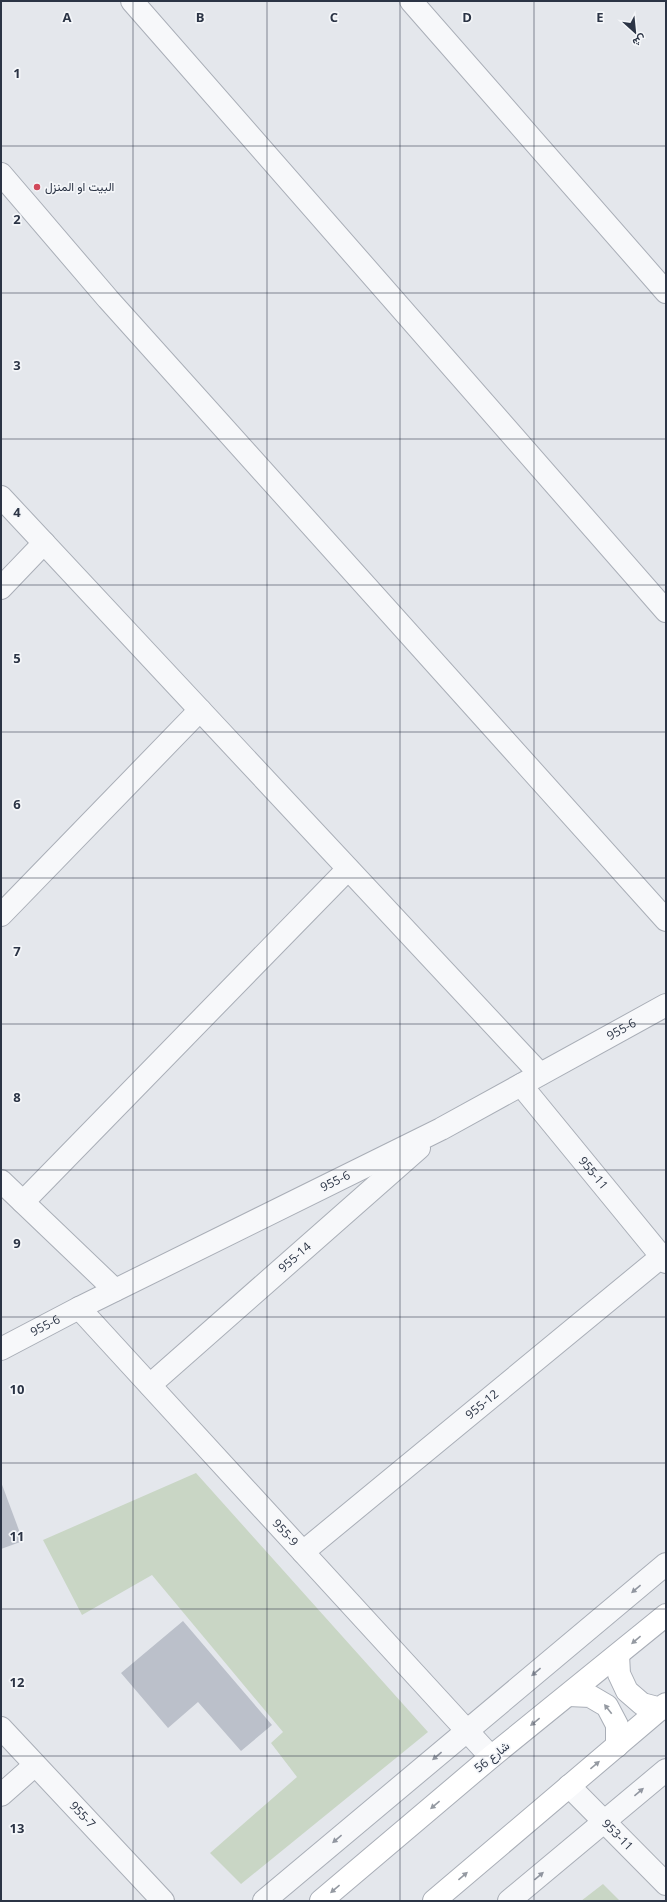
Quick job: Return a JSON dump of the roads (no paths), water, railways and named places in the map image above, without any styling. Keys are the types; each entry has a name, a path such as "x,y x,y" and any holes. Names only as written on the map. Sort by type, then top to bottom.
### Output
{"street":[{"path":"132,1 666,611"},
{"path":"411,1 666,292"},
{"path":"1,174 108,299 666,920"},
{"path":"1,497 540,1074"},
{"path":"1,588 44,543"},
{"path":"1,915 200,710"},
{"path":"23,1202 348,869"},
{"name":"955-6","path":"1,1349 115,1290 441,1129 666,1005"},
{"name":"955-11","path":"521,1085 664,1260"},
{"name":"955-14","path":"150,1385 441,1129"},
{"path":"1,1181 115,1290"},
{"name":"955-12","path":"303,1552 664,1260"},
{"name":"955-9","path":"79,1308 491,1757"},
{"path":"264,1901 666,1564"},
{"name":"شارع 56","path":"321,1901 491,1757 666,1615"},
{"path":"618,1655 618,1674 627,1691 642,1704 663,1706"},
{"path":"569,1695 590,1696 607,1706 617,1724 617,1746"},
{"path":"434,1901 663,1706"},
{"name":"955-7","path":"1,1728 163,1901"},
{"path":"1,1795 35,1765"},
{"path":"509,1901 666,1770"},
{"name":"953-11","path":"569,1786 666,1884"}],"place":[{"name":"البيت او المنزل","path":"37,187"}]}
